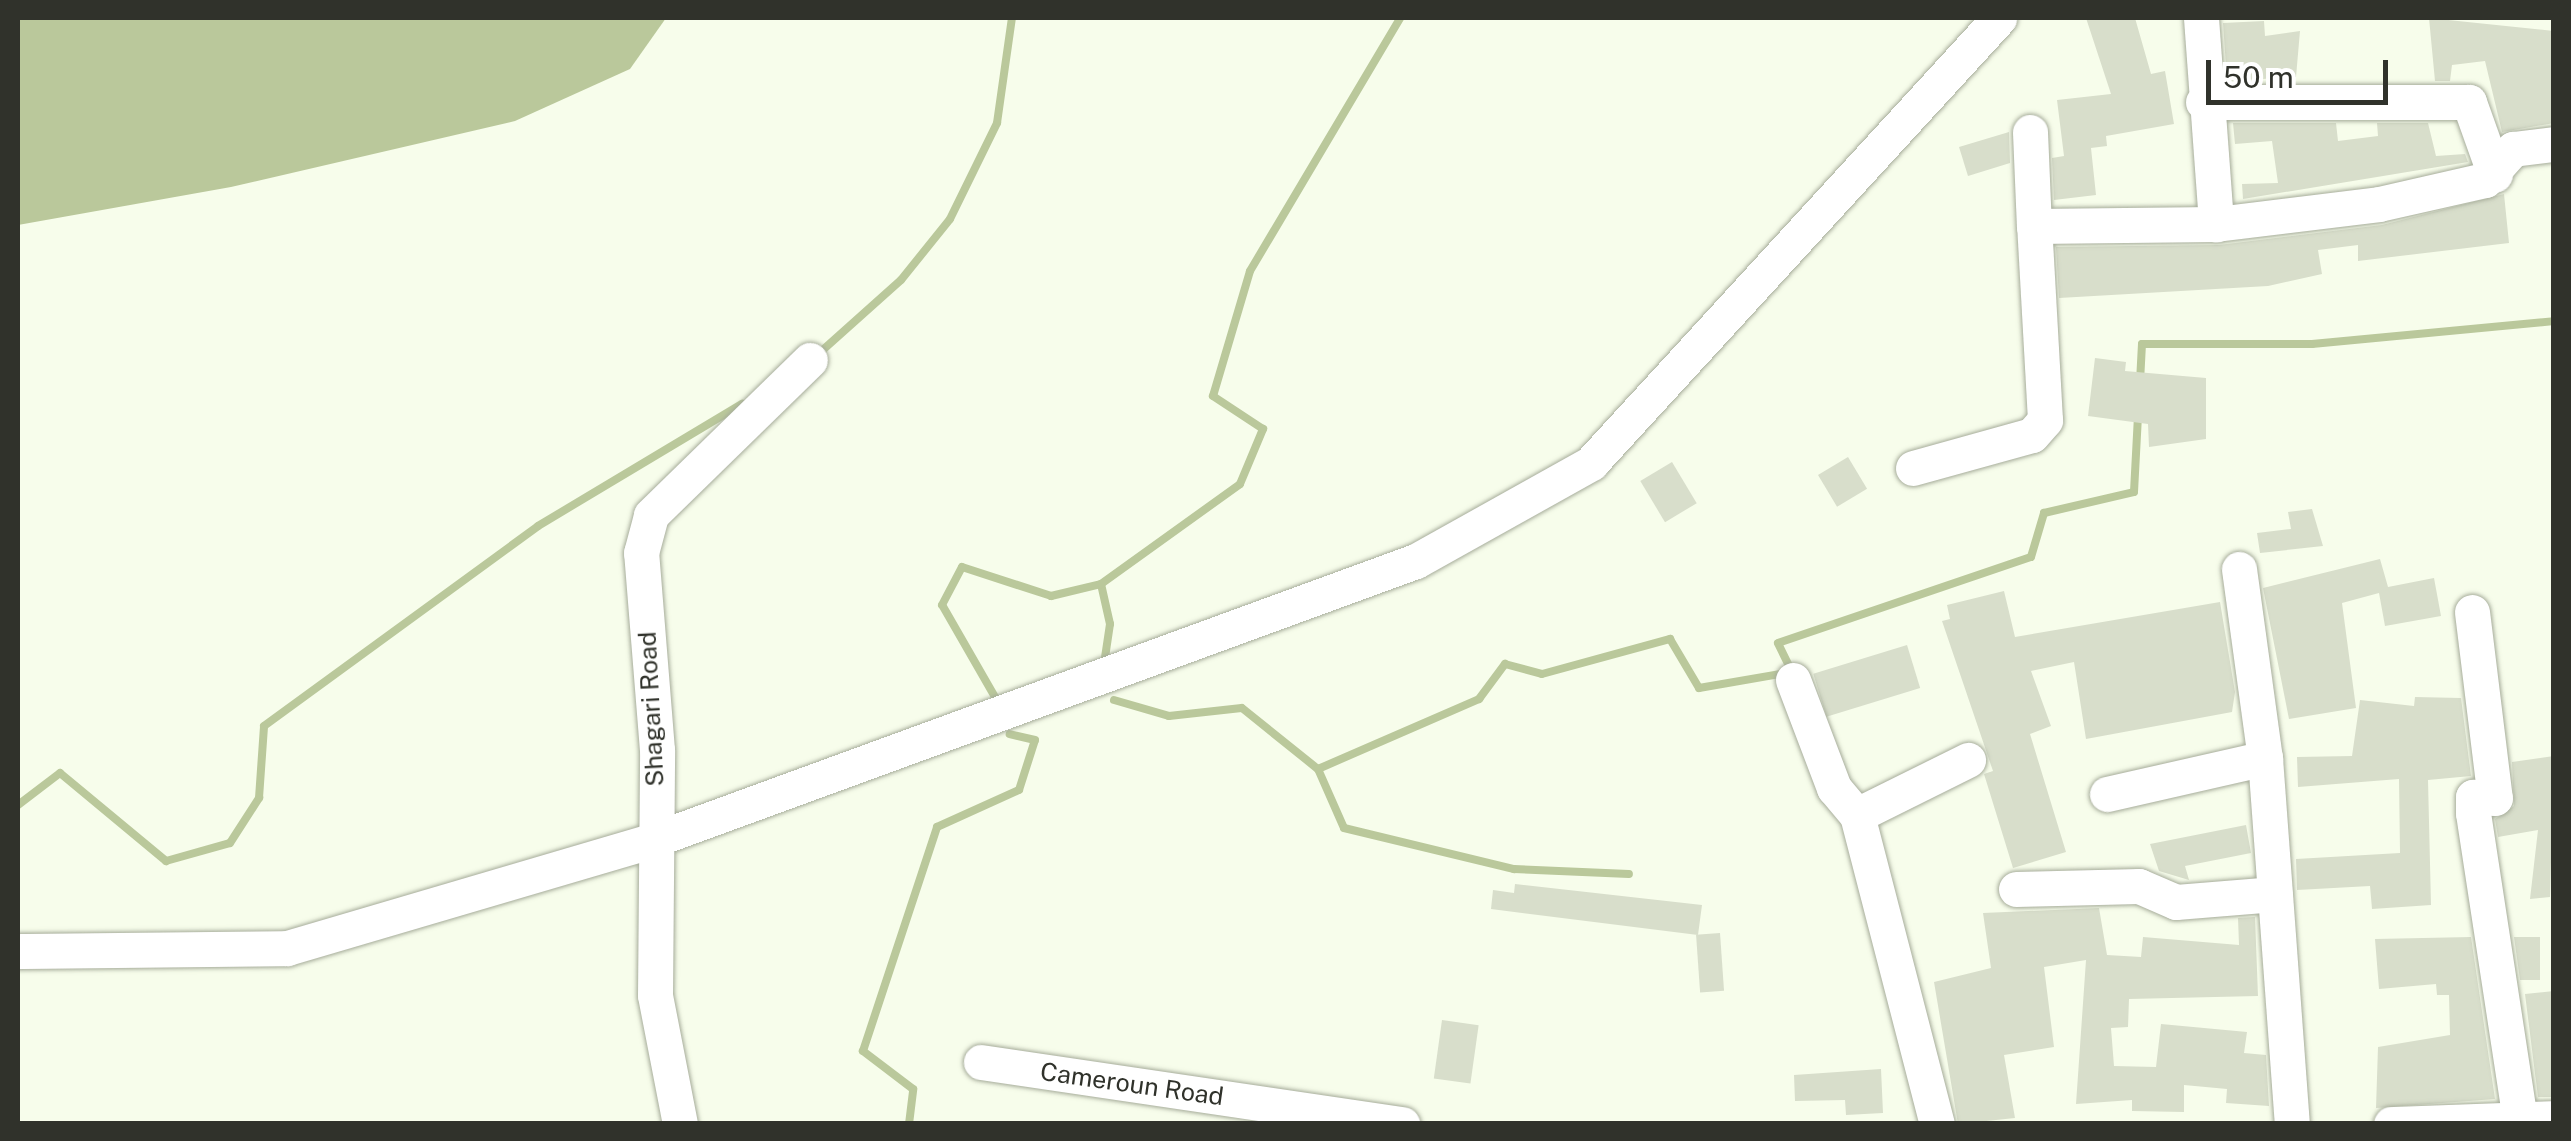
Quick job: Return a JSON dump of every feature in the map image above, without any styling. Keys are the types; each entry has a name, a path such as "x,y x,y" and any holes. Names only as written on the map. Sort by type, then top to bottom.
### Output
{"street":[{"path":"18,950 287,948 653,840 1416,562 1591,463 2000,18"},
{"path":"2201,18 2203,102 2216,224"},
{"path":"2203,102 2469,102 2496,175"},
{"path":"1914,468 2032,435 2045,420 2030,132"},
{"path":"2034,226 2216,224 2379,204 2496,175 2513,149 2554,144"},
{"name":"Shagari Road","path":"680,1124 655,995 653,840 657,750 641,553 651,515 810,360"},
{"path":"2239,569 2266,758 2292,1124"},
{"path":"2391,1124 2537,1118 2473,813 2473,797 2495,798 2472,612"},
{"path":"1793,680 1834,788 1857,816 1937,1124"},
{"path":"2107,794 2266,758"},
{"path":"1857,816 1968,760"},
{"path":"2016,889 2138,886 2176,902 2276,894"},
{"name":"Cameroun Road","path":"980,1062 1167,1106 1402,1124"}],"shaded area":[{"path":"18,18 666,18 630,69 515,121 231,187 18,225"}],"building":[{"path":"2086,18 2135,18 2151,74 2165,71 2174,124 2106,136 2107,146 2091,148 2096,195 2054,200 2052,158 2064,156 2057,100 2111,94"},
{"path":"2429,18 2554,31 2554,123 2502,132 2485,61 2452,65 2450,81 2435,81"},
{"path":"2264,21 2265,36 2300,31 2296,77 2227,81 2223,23"},
{"path":"2233,123 2336,123 2338,141 2378,136 2377,123 2428,123 2436,156 2465,154 2468,162 2243,199 2242,184 2278,183 2272,141 2235,144"},
{"path":"2009,132 2010,163 1968,176 1959,147"},
{"path":"2504,194 2509,243 2358,261 2358,245 2318,250 2322,274 2268,286 2059,298 2056,247 2219,245 2382,225"},
{"path":"2095,358 2126,362 2125,371 2206,378 2206,439 2149,447 2148,424 2088,416"},
{"path":"1848,457 1867,489 1837,507 1818,475"},
{"path":"1672,462 1697,503 1665,522 1640,481"},
{"path":"2312,509 2323,546 2260,553 2257,533 2291,529 2288,512"},
{"path":"2380,559 2388,587 2434,578 2441,616 2385,626 2379,593 2342,603 2356,708 2289,719 2263,588"},
{"path":"2004,591 2015,637 2220,602 2235,692 2232,712 2086,739 2074,662 2031,671 2051,726 2030,734 2066,852 2013,868 1984,774 1993,771 1942,621 1950,619 1947,605"},
{"path":"1907,645 1920,688 1826,717 1813,674"},
{"path":"2415,697 2461,698 2471,776 2428,780 2431,905 2372,909 2370,886 2297,890 2296,859 2400,853 2399,779 2298,787 2297,757 2352,756 2360,700 2414,706"},
{"path":"2554,756 2550,897 2530,899 2538,830 2498,837 2495,819 2514,806 2512,762"},
{"path":"2246,825 2251,853 2185,866 2189,880 2159,871 2150,844"},
{"path":"1515,884 1702,905 1698,935 1491,909 1493,890 1514,893"},
{"path":"2099,908 2107,955 2141,957 2143,937 2239,945 2238,918 2255,917 2258,996 2129,999 2128,1027 2111,1028 2114,1066 2156,1067 2161,1024 2247,1032 2244,1053 2266,1055 2269,1106 2226,1103 2227,1089 2184,1085 2184,1112 2132,1111 2132,1100 2076,1104 2086,960 2044,967 2054,1047 2004,1055 2015,1118 1958,1124 1934,982 1991,968 1983,913"},
{"path":"1720,933 1724,991 1700,993 1696,935"},
{"path":"2471,937 2495,1099 2376,1108 2378,1047 2450,1035 2449,995 2437,995 2436,984 2379,989 2375,939"},
{"path":"2514,937 2540,937 2540,980 2520,980"},
{"path":"2554,991 2554,1097 2538,1097 2525,994"},
{"path":"1442,1020 1479,1025 1470,1084 1434,1078"},
{"path":"1881,1069 1883,1113 1846,1115 1845,1100 1795,1101 1794,1075"}],"waterway":[{"path":"816,356 901,280 950,219 997,123 1012,18"},
{"path":"995,697 942,605 962,567 1051,596 1101,584 1240,484 1263,429 1213,396 1250,271 1400,18"},
{"path":"2140,382 2142,344 2312,344 2554,321"},
{"path":"18,805 60,773 166,861 230,843 259,798 264,726 538,526 742,404"},
{"path":"1318,769 1479,699 1505,664 1542,674 1670,639 1699,688 1792,672 1778,643 2031,557 2044,513 2134,492 2138,416"},
{"path":"1101,584 1110,624 1104,664"},
{"path":"1114,700 1169,716 1242,708 1318,769 1344,828 1514,869 1629,874"},
{"path":"909,1124 913,1089 863,1051 937,827 1019,790 1035,740 1010,734"}]}
